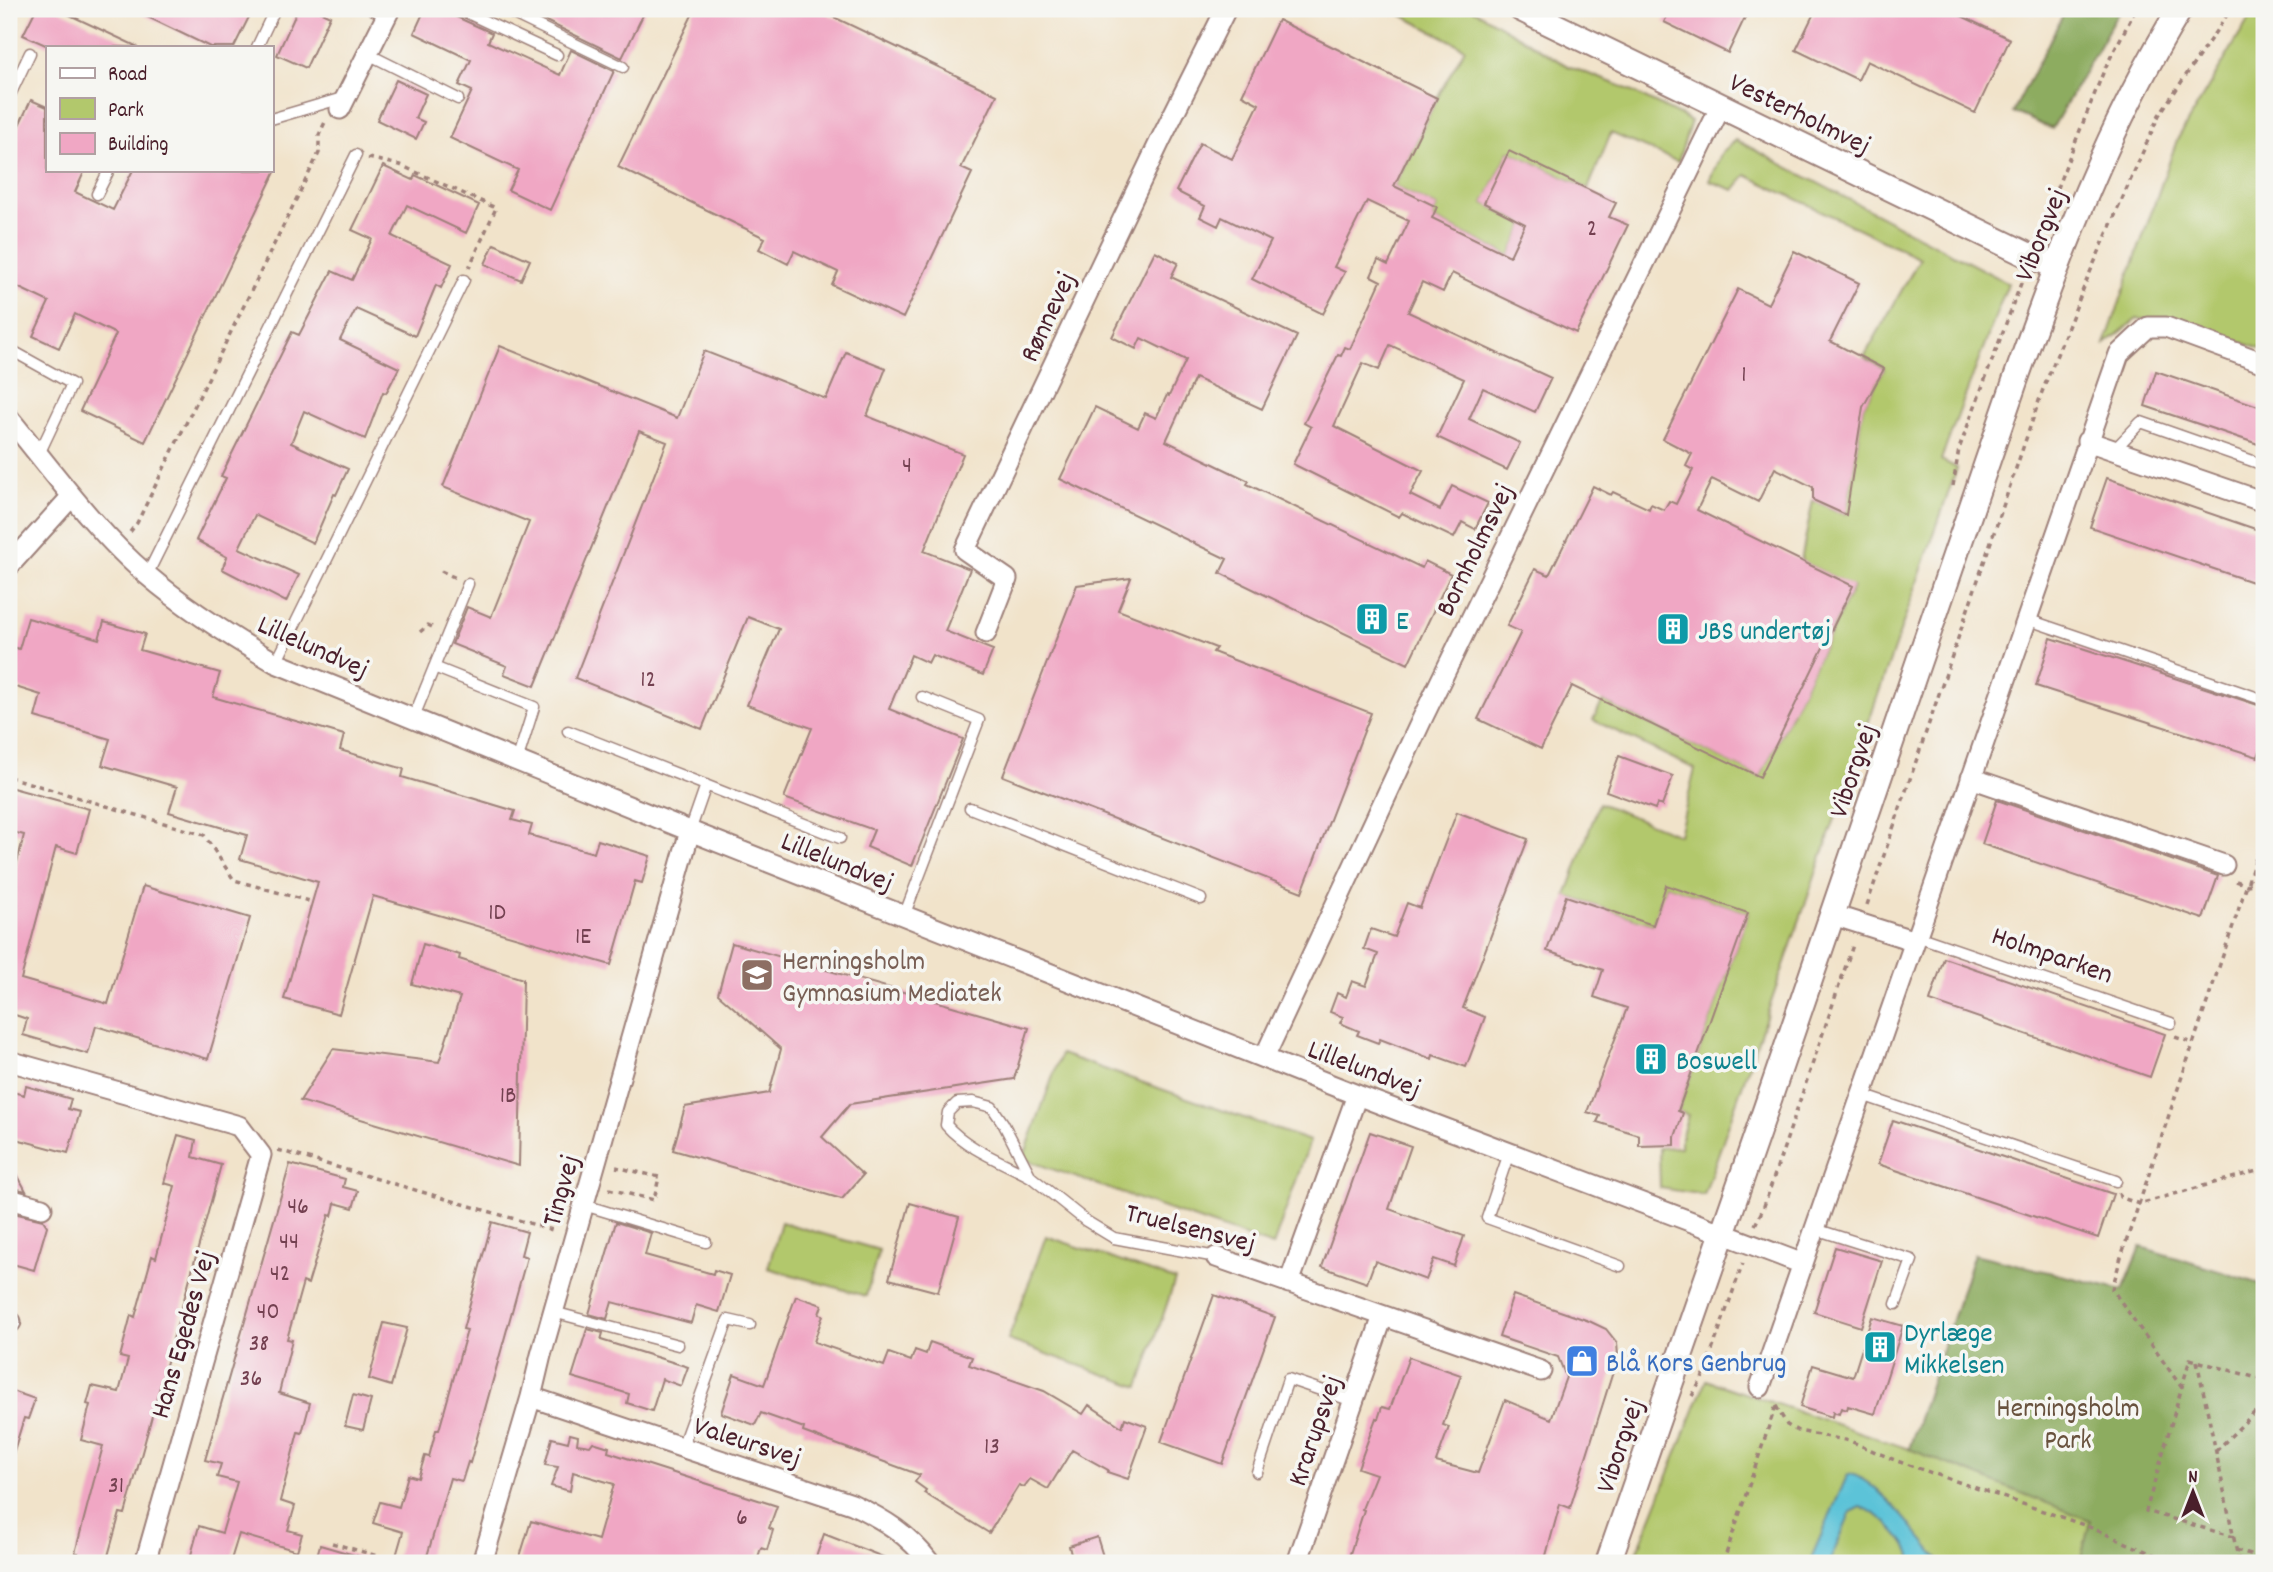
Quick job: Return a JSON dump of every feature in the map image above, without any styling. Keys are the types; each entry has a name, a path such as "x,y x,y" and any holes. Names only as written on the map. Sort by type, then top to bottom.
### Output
{"street":[{"name":"Rønnevej","path":"986,633 1007,579 965,550 1226,9"},
{"name":"Vesterholmvej","path":"1521,9 2030,256 2056,266"},
{"name":"Viborgvej","path":"1608,1563 2056,266 2113,137 2180,9"},
{"path":"343,103 368,54 383,11"},
{"name":"Bornholmsvej","path":"1264,1058 1424,715 1721,106"},
{"path":"1760,1387 2119,354 2148,327 2166,327 2264,363"},
{"name":"Lillelundvej","path":"9,418 72,496 147,575 231,638 276,663 690,831 1357,1095 1723,1233"},
{"path":"2087,441 2264,502"},
{"path":"9,566 72,496"},
{"path":"1971,778 2224,865"},
{"name":"Tingvej","path":"482,1563 690,831"},
{"name":"Holmparken","path":"1833,915 1916,938"},
{"path":"9,1061 239,1126 255,1148"},
{"path":"1289,1283 1357,1095"},
{"name":"Hans Egedes Vej","path":"145,1563 261,1155 255,1148"},
{"path":"9,1199 42,1208"},
{"path":"1723,1233 1803,1264"},
{"name":"Truelsensvej","path":"1216,1257 1541,1371"},
{"name":"Krarupsvej","path":"1297,1563 1383,1316"},
{"name":"Valeursvej","path":"531,1397 852,1504 887,1521 917,1545 930,1563"}],"lane":[{"path":"257,46 275,9"},
{"path":"458,9 557,55"},
{"path":"503,9 623,67"},
{"path":"9,97 30,53"},
{"path":"368,54 458,99"},
{"path":"273,119 343,103"},
{"path":"147,575 356,155"},
{"path":"97,194 108,172"},
{"path":"276,663 464,281"},
{"path":"9,349 72,384 38,454"},
{"path":"2114,450 2141,422 2264,465"},
{"path":"413,719 468,584"},
{"path":"2026,618 2264,700"},
{"path":"434,667 534,707 517,761"},
{"path":"904,916 979,720 922,697"},
{"path":"568,731 840,838"},
{"path":"690,831 706,785"},
{"path":"970,808 1201,899"},
{"name":"Holmparken","path":"1916,938 2171,1023"},
{"path":"1861,1095 2116,1181"},
{"name":"Truelsensvej","path":"1031,1177 992,1107 973,1102 957,1104 948,1112 947,1125 956,1136 973,1148 1031,1177 1086,1221 1114,1238 1216,1257"},
{"path":"1509,1153 1487,1218 1620,1266"},
{"path":"584,1205 706,1242"},
{"path":"1815,1228 1912,1260 1896,1304"},
{"path":"553,1312 678,1345"},
{"path":"682,1447 728,1320 750,1325"},
{"path":"1257,1472 1288,1379 1353,1401"}],"path":[{"path":"1755,1226 2042,393 2088,277 2159,115 2231,9"},
{"path":"118,547 137,523 319,153 319,135 330,113 343,103"},
{"path":"356,155 400,165 496,208 464,281"},
{"path":"9,777 204,835 234,880 312,902"},
{"path":"2182,1388 2112,1289 2264,834"},
{"path":"255,1148 276,1149 575,1236"},
{"path":"590,1184 654,1200 659,1177 596,1161"},
{"path":"2116,1181 2120,1197 2139,1204 2264,1169"},
{"path":"2234,1536 2146,1511 2190,1359 2264,1380"},
{"path":"2197,1361 2239,1563"},
{"path":"2216,1451 2264,1403"},
{"path":"1723,1563 1776,1406 1787,1425 1798,1431 1850,1441 1897,1461 2087,1526 2172,1563"},
{"path":"2255,1563 2264,1532"},
{"path":"332,1543 402,1563"},
{"path":"2236,1550 2264,1558"}],"green space":[{"path":"1390,9 1472,9 1568,66 1623,87 1691,121 1678,162 1611,133 1588,189 1509,151 1484,203 1525,224 1510,256 1432,218 1437,207 1394,186 1465,48"},
{"path":"2066,9 2120,9 2052,129 2013,112"},
{"path":"2255,9 2264,9 2264,350 2174,320 2137,319 2105,344 2177,140"},
{"path":"1736,140 2008,283 1941,460 1957,468 1704,1195 1660,1188 1659,1148 1681,1147 1688,1115 1678,1111 1748,913 1666,885 1653,925 1566,896 1599,803 1679,835 1695,769 1593,720 1603,701 1760,777 1853,587 1801,561 1813,500 1846,515 1863,407 1884,369 1864,357 1920,258 1746,175 1734,190 1709,181 1722,152"},
{"path":"1061,1054 1310,1141 1273,1246 1023,1159"},
{"path":"781,1222 879,1250 866,1296 768,1268"},
{"path":"1046,1236 1175,1280 1139,1387 1008,1340"},
{"name":"Herningsholm Park","path":"2141,1247 2264,1285 2264,1563 2080,1563 2090,1520 1909,1449 1974,1254 2123,1290"},
{"name":"Herningsholm Park","path":"1974,1254 2264,1563 1633,1563 1706,1380 1909,1449"}],"water":[{"path":"1851,1474 1875,1488 1942,1563 1912,1563 1907,1547 1894,1530 1877,1515 1861,1507 1851,1512 1829,1563 1809,1563 1847,1476"}],"building":[{"path":"36,9 57,9 136,46 48,46 23,35"},
{"path":"131,9 253,9 234,46 208,46"},
{"path":"298,9 315,9 330,16 306,68 277,55"},
{"path":"425,9 439,9 492,33 488,42 560,75 571,50 614,71 550,210 508,190 518,170 450,138 472,91 459,85 471,60 414,33"},
{"path":"521,9 646,9 622,58"},
{"path":"695,9 817,9 997,95 961,168 972,173 903,318 832,285 838,272 794,251 788,264 759,249 765,238 618,167"},
{"path":"1671,9 1749,9 1728,53 1664,22"},
{"path":"1816,9 1947,9 2010,39 1975,113 1867,61 1858,80 1796,50"},
{"path":"1278,20 1437,98 1394,186 1437,207 1432,218 1510,256 1525,224 1484,203 1509,151 1616,203 1609,217 1628,225 1576,333 1452,273 1443,292 1422,282 1408,312 1551,378 1535,412 1483,388 1469,419 1520,443 1507,470 1437,437 1464,379 1390,345 1379,370 1363,363 1334,426 1423,471 1410,495 1440,510 1452,486 1488,503 1475,529 1462,522 1454,538 1402,513 1399,517 1293,464 1311,427 1304,423 1338,355 1341,356 1345,347 1350,349 1381,281 1371,276 1378,260 1388,265 1409,221 1367,201 1334,267 1345,272 1323,314 1252,279 1271,241 1222,217 1218,226 1200,217 1205,206 1176,191 1200,143 1232,159 1259,104 1242,95"},
{"path":"396,80 426,94 415,118 424,122 416,139 377,120"},
{"path":"31,100 46,107 46,172 84,172 75,192 113,210 132,172 276,170 145,442 80,411 116,334 75,314 59,348 33,336 49,302 9,283 9,146"},
{"path":"383,166 413,180 415,175 479,205 466,233 407,205 392,236 452,264 441,288 436,285 415,336 356,309 340,340 399,368 386,393 383,392 365,439 304,411 291,443 348,469 336,495 334,494 313,543 255,515 239,548 299,575 286,602 222,569 227,557 196,540 226,478 221,476 292,332 299,335 332,271 352,280 372,239 352,230"},
{"path":"494,244 530,260 521,280 485,264"},
{"path":"1155,251 1178,263 1171,277 1297,336 1262,409 1195,378 1166,441 1249,481 1247,484 1422,568 1425,561 1451,574 1408,664 1220,573 1227,559 1060,479 1095,407 1138,428 1145,413 1156,418 1186,360 1141,338 1136,349 1112,337"},
{"name":"JBS undertøj","path":"1794,251 1859,283 1830,341 1884,369 1863,407 1846,515 1813,500 1813,487 1775,468 1758,502 1712,479 1697,510 1853,586 1760,777 1572,686 1541,749 1478,719 1521,632 1507,626 1535,569 1549,575 1593,486 1649,509 1651,504 1664,510 1669,501 1676,504 1693,470 1686,466 1692,454 1663,439 1738,289 1768,304"},
{"path":"500,346 677,418 704,351 826,399 846,352 886,368 867,416 963,454 924,551 970,569 945,631 993,650 983,675 932,655 928,663 911,655 889,709 963,739 912,866 867,847 874,830 784,798 812,728 747,705 779,629 748,617 702,729 575,678 667,442 639,431 535,686 504,674 507,666 452,644 467,607 491,617 529,522 443,487"},
{"path":"2156,371 2264,408 2264,446 2145,406"},
{"path":"2107,478 2264,532 2264,586 2090,527"},
{"path":"1131,578 1118,610 1216,648 1213,652 1371,713 1302,892 1003,776 1077,585"},
{"path":"28,618 99,639 104,622 145,634 140,650 220,673 213,697 344,735 340,750 404,769 402,777 515,811 512,820 532,825 529,835 594,853 598,840 650,856 642,883 635,881 611,965 373,896 339,1014 284,999 318,882 240,859 247,835 169,812 177,787 102,765 110,739 35,717 41,695 9,685 9,646 19,649"},
{"path":"2051,638 2264,707 2264,739 2258,757 2036,686"},
{"path":"1619,756 1673,776 1662,806 1657,804 1655,809 1606,791"},
{"path":"9,787 89,809 77,853 56,847 21,979 108,1004 143,886 250,918 208,1059 96,1026 88,1054 23,1035 27,1019 9,1013 9,894 24,835 9,831"},
{"path":"1997,800 2218,876 2203,919 1982,844"},
{"path":"1457,812 1528,839 1463,1008 1485,1017 1466,1067 1433,1055 1432,1059 1380,1039 1378,1043 1357,1035 1359,1031 1340,1023 1343,1017 1330,1012 1337,993 1346,997 1352,981 1366,986 1378,954 1364,949 1371,929 1394,937 1407,903 1420,908"},
{"name":"Boswell","path":"1666,885 1748,913 1678,1111 1683,1113 1675,1145 1639,1146 1639,1135 1597,1122 1600,1116 1587,1112 1627,1008 1594,997 1603,970 1547,951 1566,896 1653,925"},
{"path":"732,943 1029,1028 1014,1079 850,1104 822,1137 863,1175 842,1199 673,1150 685,1107 769,1093 781,1049 718,994"},
{"path":"423,944 460,955 459,959 523,979 519,1166 300,1101 333,1049 439,1062 460,997 412,984"},
{"path":"1944,958 2165,1034 2150,1077 1930,1001"},
{"path":"26,1086 71,1099 68,1109 80,1112 68,1153 9,1137 9,1091 24,1095"},
{"path":"1893,1120 2113,1194 2098,1238 1878,1164"},
{"path":"1370,1132 1411,1146 1389,1209 1464,1236 1454,1266 1434,1259 1426,1280 1375,1261 1367,1283 1322,1267"},
{"path":"178,1135 196,1140 193,1157 221,1165 125,1514 120,1513 106,1563 75,1563 78,1553 75,1553 103,1446 81,1440 90,1405 87,1404 92,1386 119,1392 128,1359 120,1357 131,1315 135,1317 152,1256 156,1258 175,1186 164,1183"},
{"path":"9,1159 26,1191 9,1187"},
{"path":"290,1164 345,1179 343,1187 358,1191 353,1208 335,1203 332,1216 329,1215 308,1284 303,1282 287,1339 292,1340 279,1393 310,1403 302,1433 298,1432 280,1501 295,1506 288,1530 302,1534 297,1551 239,1534 230,1563 192,1563 194,1556 191,1555 199,1526 222,1533 237,1482 217,1477 221,1464 205,1460"},
{"path":"910,1203 959,1217 938,1292 889,1279"},
{"path":"9,1212 43,1220 47,1226 34,1270 9,1263"},
{"path":"492,1222 527,1232 521,1255 527,1257 470,1463 468,1462 462,1481 450,1478 425,1563 394,1563 403,1532 373,1523 380,1502 399,1507 408,1475 418,1478 425,1456 429,1457 467,1330 463,1329"},
{"path":"616,1222 651,1233 645,1255 713,1274 714,1270 730,1275 719,1312 696,1305 691,1323 612,1302 607,1319 589,1314"},
{"path":"1835,1247 1882,1261 1861,1327 1814,1312"},
{"path":"1214,1295 1275,1317 1222,1464 1161,1442"},
{"path":"1513,1295 1589,1321 1606,1329 1617,1343 1618,1356 1570,1508 1560,1504 1544,1563 1525,1557 1523,1563 1347,1563 1364,1510 1362,1509 1376,1474 1358,1468 1376,1418 1378,1419 1382,1407 1390,1409 1409,1357 1461,1375 1443,1425 1449,1427 1436,1462 1478,1473 1505,1400 1551,1419 1566,1377 1558,1357 1499,1337"},
{"path":"796,1296 822,1305 819,1314 823,1315 814,1342 884,1366 889,1353 911,1361 915,1350 926,1354 930,1342 972,1357 969,1365 1044,1391 1083,1414 1089,1405 1122,1427 1125,1418 1147,1426 1128,1479 1107,1472 1108,1470 1072,1450 1048,1489 1030,1479 1024,1487 1019,1485 989,1533 924,1493 926,1490 915,1482 920,1475 803,1432 804,1428 761,1413 755,1425 721,1413 734,1374 764,1385"},
{"path":"1872,1317 1903,1326 1875,1414 1848,1406 1847,1410 1841,1408 1839,1414 1833,1412 1832,1417 1800,1407 1813,1365 1853,1377"},
{"path":"384,1323 407,1328 391,1386 369,1379"},
{"path":"587,1329 603,1333 601,1340 688,1367 681,1386 662,1379 652,1411 627,1403 629,1394 572,1377"},
{"path":"9,1390 35,1399 28,1419 24,1418 13,1454 9,1453"},
{"path":"353,1395 371,1400 363,1430 345,1426"},
{"path":"570,1434 578,1436 577,1444 590,1446 593,1442 609,1447 608,1452 777,1506 769,1528 773,1530 767,1550 761,1548 756,1563 518,1563 531,1521 598,1540 614,1484 573,1472 570,1491 551,1486 558,1467 545,1465 552,1438 568,1442"},
{"path":"824,1534 896,1562 896,1563 814,1563"},
{"path":"1097,1537 1105,1563 1073,1563 1069,1546"},
{"path":"320,1545 368,1559 367,1563 315,1563"}],"place":[{"name":"E","path":"1372,619"},
{"name":"JBS undertøj","path":"1673,629"},
{"name":"Herningsholm Gymnasium Mediatek","path":"757,975"},
{"name":"Boswell","path":"1651,1059"},
{"name":"Dyrlæge Mikkelsen","path":"1880,1347"},
{"name":"Blå Kors Genbrug","path":"1582,1361"}]}
